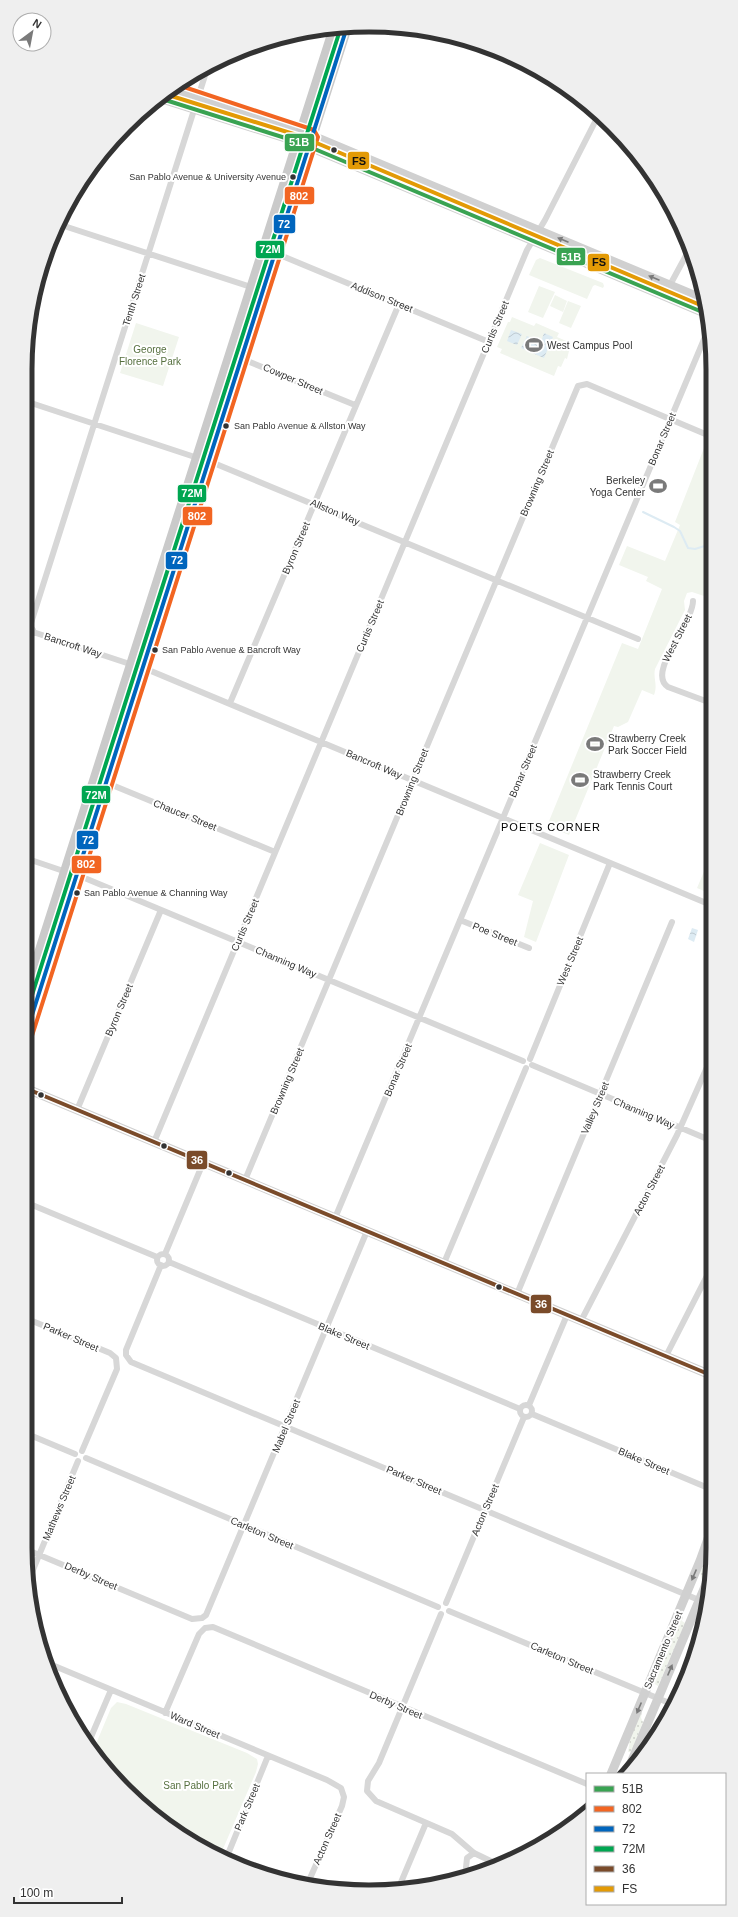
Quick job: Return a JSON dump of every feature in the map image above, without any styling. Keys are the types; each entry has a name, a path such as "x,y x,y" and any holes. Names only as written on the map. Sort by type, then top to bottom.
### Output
{"main road":[{"path":"32,1015 345,33"},
{"path":"32,975 332,34"}],"street":[{"name":"Tenth Street","path":"32,611 94,423 205,75"},
{"path":"179,91 302,132 699,297"},
{"path":"166,100 309,146 701,311"},
{"name":"Curtis Street","path":"154,1142 527,250 540,230 596,120"},
{"path":"64,226 263,291"},
{"name":"Addison Street","path":"275,254 489,342"},
{"path":"662,294 670,285 686,256"},
{"name":"Byron Street","path":"230,703 398,304"},
{"name":"Bonar Street","path":"335,1218 704,339"},
{"name":"Cowper Street","path":"230,354 355,405"},
{"name":"Browning Street","path":"245,1180 576,388 580,384 586,384 670,419"},
{"name":"Allston Way","path":"32,403 209,461 638,639"},
{"path":"670,419 706,434"},
{"name":"West Street","path":"693,601 692,611 664,663 660,675 664,685 706,701"},
{"path":"32,628 33,632"},
{"name":"Bancroft Way","path":"33,632 132,664 230,703 706,903"},
{"name":"Chaucer Street","path":"95,778 275,852"},
{"name":"Channing Way","path":"32,860 76,875 523,1061"},
{"name":"West Street","path":"530,1059 610,863"},
{"name":"Byron Street","path":"77,1110 161,910"},
{"name":"Poe Street","path":"460,920 529,948"},
{"name":"Valley Street","path":"517,1294 672,922"},
{"path":"525,1059 530,1059 532,1061 532,1066 526,1068 523,1066 523,1061 525,1059"},
{"name":"Channing Way","path":"532,1066 706,1138"},
{"path":"444,1264 526,1068"},
{"name":"Acton Street","path":"581,1321 681,1128 706,1070"},
{"path":"32,1091 706,1373"},
{"path":"165,1254 204,1163"},
{"path":"32,1205 157,1257"},
{"name":"Mabel Street","path":"202,1618 206,1615 211,1605 367,1231"},
{"path":"157,1257 161,1254 165,1254"},
{"path":"157,1257 158,1262 165,1266 169,1262 168,1257 165,1254"},
{"name":"Blake Street","path":"169,1262 520,1409"},
{"name":"Parker Street","path":"161,1265 128,1345 126,1355 134,1364 702,1601"},
{"path":"666,1356 706,1278"},
{"path":"529,1405 567,1315"},
{"name":"Parker Street","path":"32,1321 110,1353 116,1358 117,1369 82,1451"},
{"path":"529,1405 532,1409 532,1414 528,1417 524,1417 521,1414 520,1409 523,1406 529,1405"},
{"name":"Blake Street","path":"532,1414 706,1487"},
{"name":"Acton Street","path":"446,1604 524,1417"},
{"path":"32,1436 76,1454"},
{"path":"79,1451 82,1451 86,1453 86,1458 83,1462 78,1462 75,1458 76,1454 79,1451"},
{"name":"Carleton Street","path":"86,1458 438,1607"},
{"name":"Mathews Street","path":"33,1569 78,1462"},
{"name":"Sacramento Street","path":"611,1773 706,1543"},
{"name":"Derby Street","path":"32,1552 192,1619 202,1618"},
{"path":"441,1604 446,1604 449,1606 449,1611 445,1615 441,1614 438,1607 441,1604"},
{"name":"Sacramento Street","path":"634,1755 658,1698 701,1606"},
{"name":"Carleton Street","path":"449,1611 668,1702"},
{"path":"441,1614 379,1763 368,1781 367,1791 376,1801 452,1834 474,1853 491,1862"},
{"name":"Derby Street","path":"166,1713 199,1634 205,1628 216,1628 403,1708 586,1784"},
{"name":"Ward Street","path":"54,1666 337,1785 344,1792"},
{"path":"91,1737 111,1690"},
{"name":"Park Street","path":"228,1854 268,1756"},
{"name":"Acton Street","path":"309,1880 342,1806 344,1792"},
{"path":"401,1883 426,1823"},
{"path":"466,1871 468,1858 474,1853"}],"green space":[{"path":"336,34 341,34 341,34 313,122"},
{"path":"395,175 483,210 482,212 468,209 394,179"},
{"path":"584,257 598,259 659,284 619,269 608,267"},
{"path":"540,258 603,283 604,286 603,288 595,285 593,286 587,299 529,275 536,260"},
{"path":"539,286 555,292 543,318 528,312"},
{"path":"672,290 700,302 700,307 670,294"},
{"path":"555,295 567,301 563,312 550,306"},
{"path":"568,301 581,306 571,328 559,323"},
{"name":"West Campus Pool","path":"512,317 534,326 536,323 559,333 557,337 571,343 567,359 565,358 561,367 558,366 554,376 500,353 502,349 497,347 508,322 510,322"},
{"name":"George Florence Park","path":"136,323 179,337 163,386 120,373"},
{"path":"706,443 706,592 704,596 692,592 687,593 684,601 685,610 655,669 656,688 654,695 642,690 628,722 618,727 614,726 569,835 547,826 622,643 638,649 662,589 646,581 648,577 619,565 627,546 665,561 680,525 675,522"},
{"path":"540,843 569,855 536,942 524,937 533,901 518,895"},
{"path":"706,867 706,892 697,888"},
{"path":"706,1557 704,1576 702,1582 700,1571"},
{"path":"682,1614 682,1621 685,1623 658,1686 653,1683"},
{"name":"San Pablo Park","path":"117,1702 126,1704 247,1753 257,1759 258,1764 256,1772 222,1851 200,1840 164,1815 131,1786 102,1753 96,1744 111,1708"},
{"path":"642,1710 641,1718 643,1722 631,1752 628,1752 630,1739"}],"water":[{"path":"511,330 522,334 517,345 507,341"},
{"path":"544,333 553,337 544,358 521,348 527,336 541,342"},
{"path":"692,928 698,930 694,942 688,939"}],"waterway":[{"path":"643,512 680,531 688,548 695,549 706,546"}],"transit line":[{"name":"72","path":"32,1015 345,33"},
{"name":"72M","path":"32,995 339,34"},
{"name":"802","path":"32,1036 318,137 314,130 185,87"},
{"name":"FS","path":"172,96 300,136 700,305"},
{"name":"51B","path":"166,100 298,142 701,312"},
{"name":"36","path":"32,1091 706,1373"}],"place":[{"name":"San Pablo Avenue & University Avenue","path":"293,177"},
{"name":"West Campus Pool","path":"534,345"},
{"name":"San Pablo Avenue & Allston Way","path":"226,426"},
{"name":"Berkeley Yoga Center","path":"658,486"},
{"name":"San Pablo Avenue & Bancroft Way","path":"155,650"},
{"name":"Strawberry Creek Park Soccer Field","path":"595,744"},
{"name":"Strawberry Creek Park Tennis Court","path":"580,780"},
{"name":"San Pablo Avenue & Channing Way","path":"77,893"}],"district":[{"name":"POETS CORNER","path":"551,827"}]}
